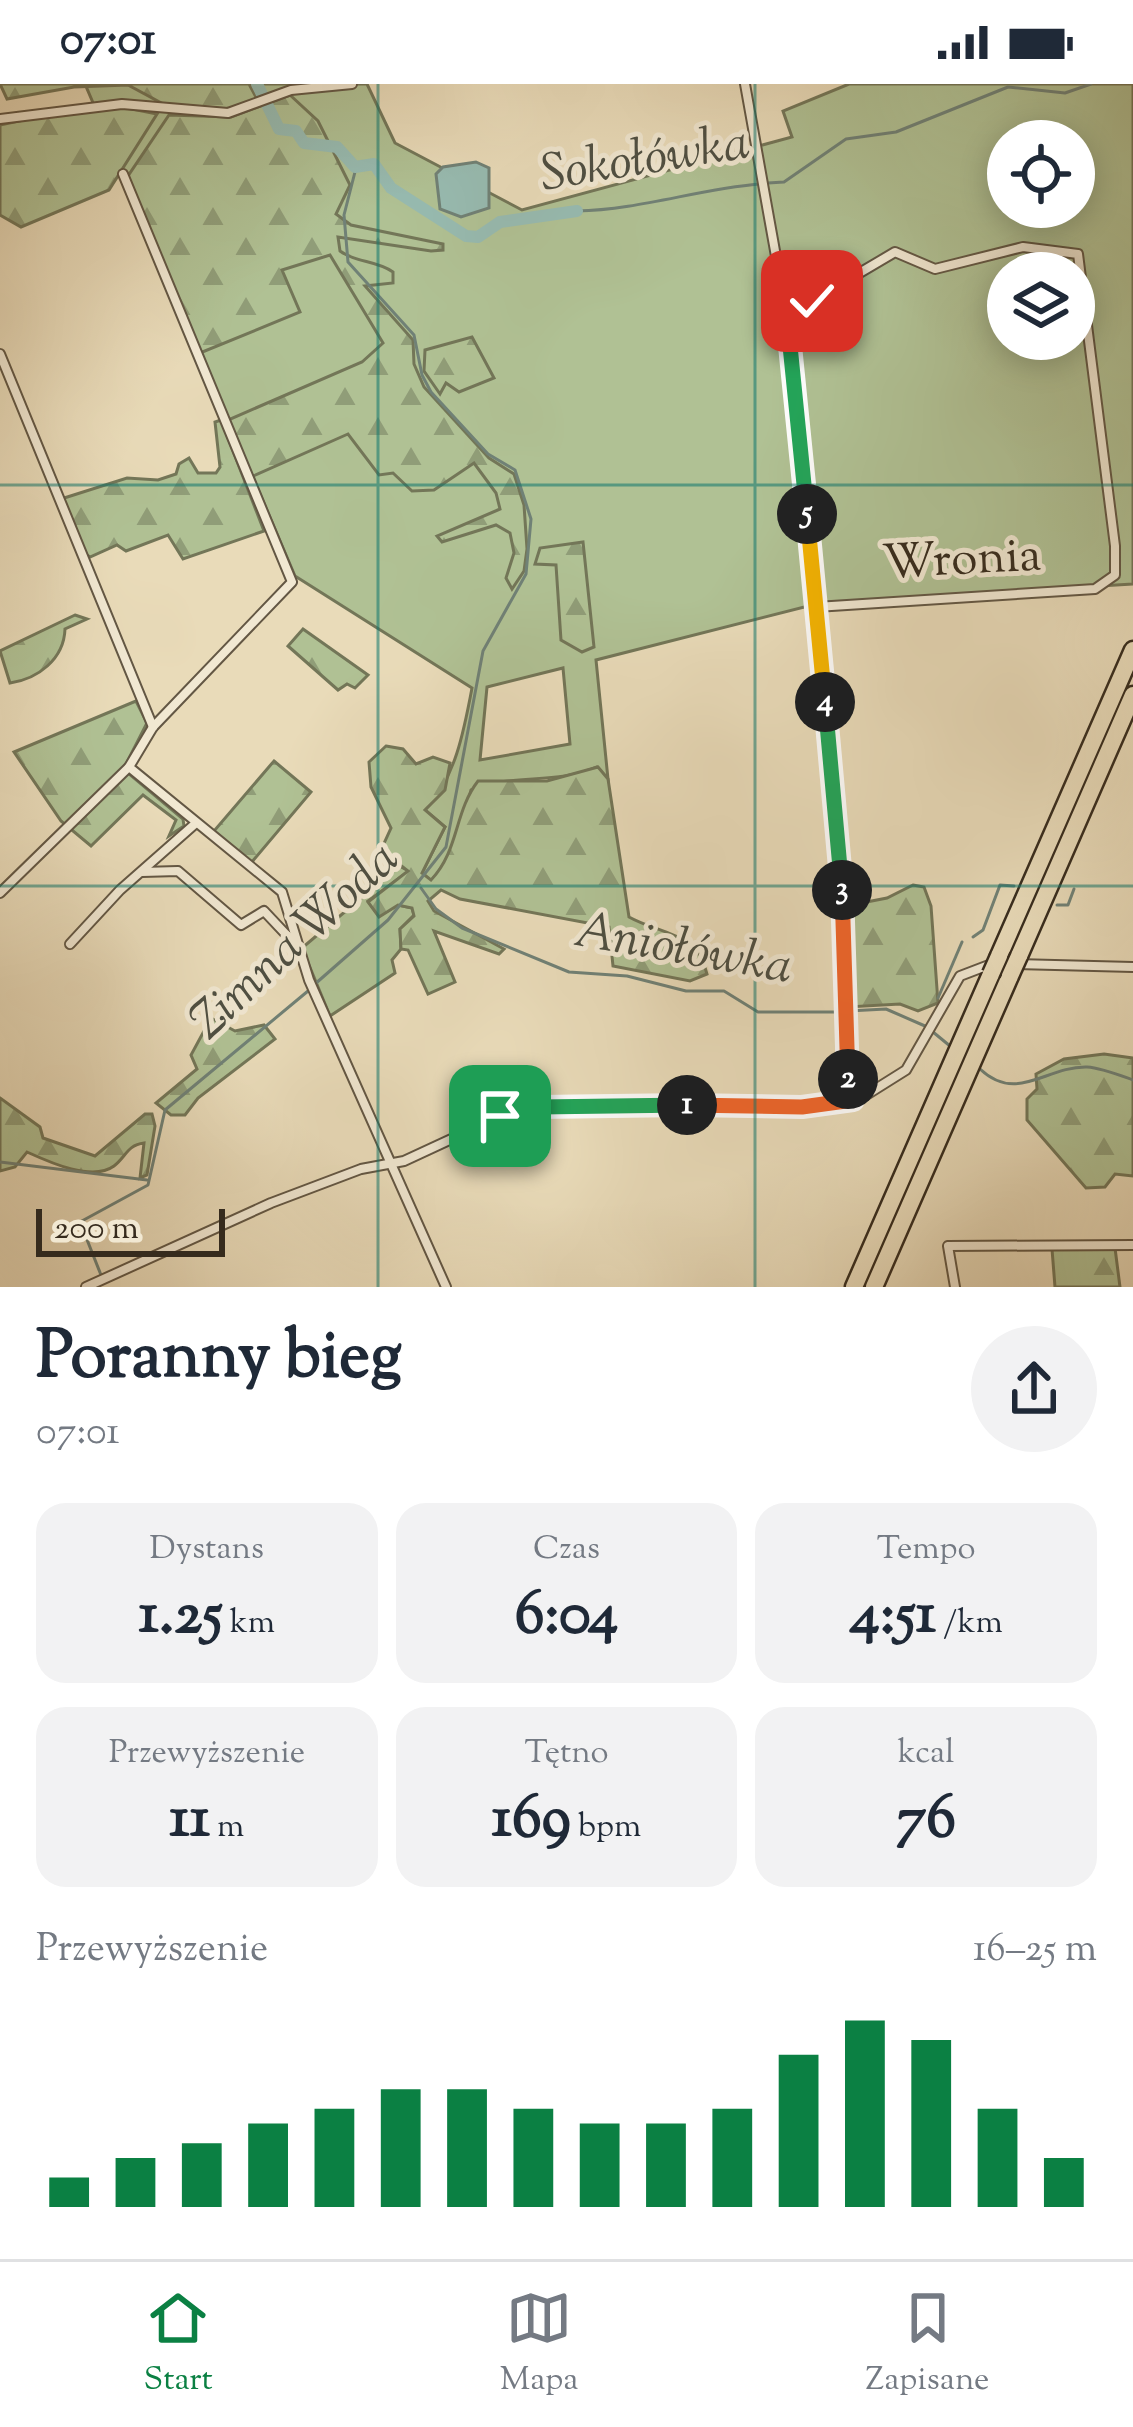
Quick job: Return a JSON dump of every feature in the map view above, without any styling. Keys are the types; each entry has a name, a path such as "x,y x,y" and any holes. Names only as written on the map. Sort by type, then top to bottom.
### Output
{"highway":[{"path":"874,1287 1000,975 999,956 1133,650"},
{"path":"854,1287 1000,975 1019,956 1133,695"}],"street":[{"path":"0,119 109,105 228,113 264,99 352,84"},
{"path":"745,84 785,306 839,853 844,1012 853,1100"},
{"path":"0,893 129,767 153,727 292,583 123,175"},
{"name":"Wronia","path":"785,306 818,298 895,252 946,269 1023,247 1078,254 1117,565 1109,582 1083,591 816,607"},
{"path":"0,354 153,727"},
{"path":"129,767 284,895 309,980 446,1287"},
{"path":"70,944 196,824"},
{"path":"142,872 178,872 236,923 245,924 284,895"},
{"path":"261,911 299,950"},
{"path":"86,1287 271,1203 391,1164 527,1108 802,1107 853,1100 893,1081 927,1040 953,986 978,965 1133,967"},
{"path":"955,1287 948,1246 1133,1245"}],"green space":[{"path":"0,84 249,84 257,99 228,110 167,106 128,85 74,87 7,99"},
{"path":"85,84 367,84 395,143 522,210 792,137 783,111 849,84 1133,84 1133,584 820,603 596,660 608,779 597,767 471,790 451,850 431,881 422,873 445,827 425,810 451,769 472,688 295,576","holes":["563,668 570,744 480,760 487,687"]},
{"path":"290,95 318,121 350,185 336,214 351,225 443,244 443,250 431,251 338,237 340,251 393,272 393,283 365,286 413,340 414,364 424,387 489,458 514,474 524,505 527,549 524,571 512,589 506,578 514,553 510,533 496,525 442,542 437,536 500,509 496,493 474,463 434,490 412,491 393,473 379,475 348,434 251,477 228,420 362,362 383,343 330,255 282,270 300,312 200,353 128,176 169,115 231,117"},
{"path":"122,107 157,114 109,190 21,227 0,215 0,125 71,110"},
{"path":"472,337 494,378 459,392 446,383 440,394 424,371 425,350"},
{"path":"221,420 264,531 183,559 168,535 126,551 117,545 90,557 84,553 61,499 127,478 158,480 176,474 179,464 189,458 198,473 216,473 220,467 215,422"},
{"path":"583,542 594,647 582,652 561,640 556,565 535,564 540,548"},
{"path":"75,615 87,619 65,629 60,650 48,666 10,683 0,651"},
{"path":"303,629 368,675 355,688 347,684 338,690 288,646"},
{"path":"136,701 147,723 127,762 128,773 183,819 184,826 169,836 176,820 143,795 91,846 61,821 14,752"},
{"path":"386,746 403,749 416,764 433,757 450,763 445,790 425,810 445,827 422,873 431,880 447,857 464,805 478,781 547,781 598,767 608,779 629,917 686,942 695,949 707,974 690,981 613,966 609,927 460,899 441,890 428,901 434,911 504,949 499,954 434,931 455,982 428,994 408,950 401,949 400,929 414,916 412,908 398,905 379,917 368,902 408,871 381,850 391,828 371,787 369,762"},
{"path":"274,761 311,792 251,863 214,831"},
{"path":"399,866 409,871 368,901 379,916 398,905 412,908 414,915 400,929 401,949 392,960 395,973 330,1016 302,948"},
{"path":"913,885 924,887 931,906 938,1003 918,1011 900,1004 848,1007 846,906 887,898"},
{"path":"211,1018 235,1031 264,1025 275,1039 198,1098 185,1115 171,1115 156,1103 197,1069 191,1055"},
{"path":"1104,1054 1133,1058 1133,1176 1115,1174 1105,1187 1086,1188 1027,1120 1027,1099 1037,1089 1036,1074 1064,1059"},
{"path":"0,1098 40,1127 43,1138 95,1156 145,1114 152,1114 155,1126 147,1175 140,1178 144,1143 105,1170 70,1169 27,1152 15,1167 0,1171"},
{"path":"1115,1248 1120,1287 1055,1287 1052,1249"}],"water":[{"path":"476,162 489,168 489,208 461,217 440,209 436,174 443,167"}],"waterway":[{"name":"Sokołówka","path":"257,84 279,129 296,131 304,143 337,147 355,167 374,164 391,188 466,236 478,237 500,222 577,211"},
{"name":"Sokołówka","path":"768,183 784,182 846,139 896,132 1008,87 1065,93 1091,84"},
{"name":"Zimna Woda","path":"315,984 388,920 446,847 483,651 526,574 531,519 515,470 488,454 431,392 422,375 414,335 348,262 344,215 356,168"},
{"name":"Sokołówka","path":"577,211 759,184"},
{"path":"973,937 983,930 1000,885 1014,886"},
{"name":"Aniołówka","path":"421,888 436,909 462,928 569,972 627,976 686,991 724,991 758,1012 839,1012"},
{"path":"1057,905 1068,905 1074,889"},
{"path":"938,998 962,942"},
{"name":"Zimna Woda","path":"101,1275 80,1222 148,1185 165,1110 308,991"},
{"name":"Aniołówka","path":"848,1011 886,1009 925,1026"},
{"name":"Aniołówka","path":"933,1032 950,1046"},
{"name":"Aniołówka","path":"980,1069 1007,1083 1087,1067 1133,1080"},
{"path":"0,1162 147,1180"}],"route":[{"path":"500,1116 539,1107 802,1107 853,1100 844,1025 838,840 785,306 812,301"}]}
